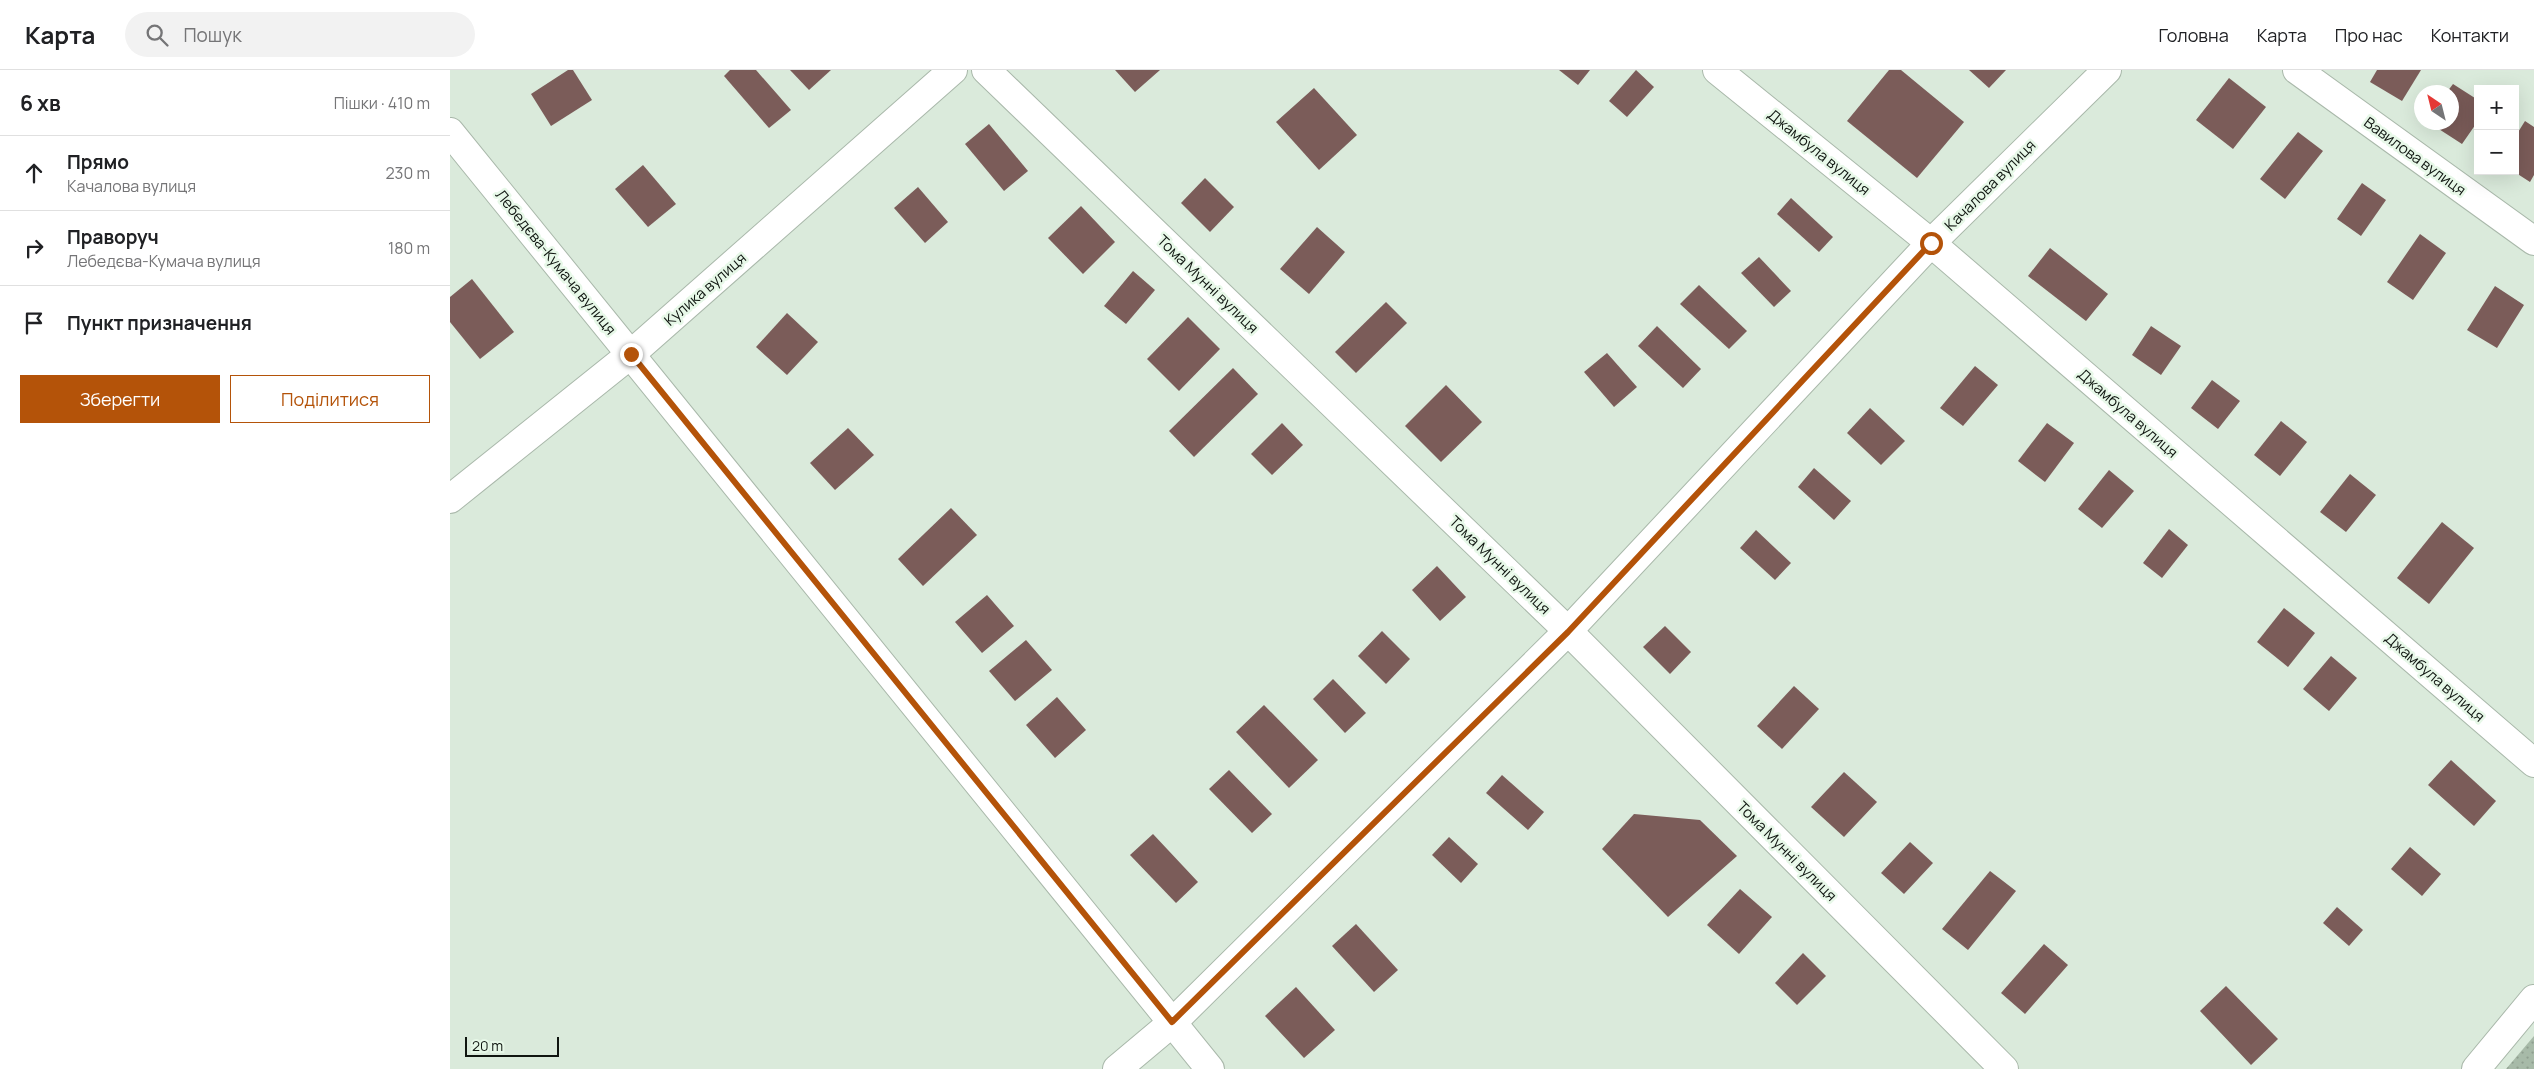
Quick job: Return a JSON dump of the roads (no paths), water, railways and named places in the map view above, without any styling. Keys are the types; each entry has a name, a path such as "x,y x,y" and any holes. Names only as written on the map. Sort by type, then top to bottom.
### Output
{"street":[{"name":"Кулика вулиця","path":"450,499 631,354 953,70"},
{"name":"Тома Мунні вулиця","path":"986,70 1568,632 2004,1069"},
{"name":"Джамбула вулиця","path":"1717,70 1931,243 2534,763"},
{"name":"Качалова вулиця","path":"1117,1069 1172,1022 1568,632 1931,243 2107,70"},
{"name":"Вавилова вулиця","path":"2297,70 2534,241"},
{"name":"Лебедєва-Кумача вулиця","path":"450,132 1210,1069"},
{"path":"2476,1069 2534,999"}]}
